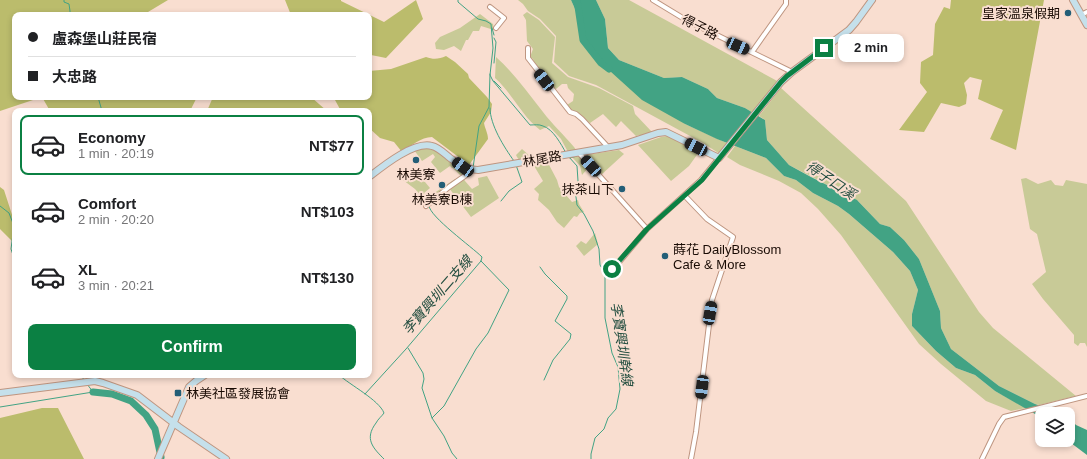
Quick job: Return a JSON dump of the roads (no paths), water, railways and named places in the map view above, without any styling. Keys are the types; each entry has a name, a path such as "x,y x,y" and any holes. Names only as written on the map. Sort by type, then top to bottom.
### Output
{"street":[{"name":"得子路","path":"653,0 686,20 792,72"},
{"path":"752,52 786,4 786,0"},
{"path":"609,274 647,229 702,180 781,82 792,72 849,30 872,0"},
{"path":"1073,0 1084,13 1087,25"},
{"path":"490,7 504,18 496,28"},
{"path":"528,48 528,58 570,112 576,114 582,119 608,147"},
{"name":"林尾路","path":"470,170 622,146 658,133 666,132 721,157"},
{"path":"372,175 415,146 425,144 434,146 463,167 470,170 469,173 426,206"},
{"path":"579,153 647,229"},
{"path":"685,196 707,219 733,237 712,300 696,432 691,459"},
{"path":"158,459 172,423 189,387 200,378"},
{"path":"0,393 91,382 104,383 137,395 172,423 226,459"},
{"path":"982,459 1004,417 1087,396"}],"waterway":[{"path":"64,0 64,2 69,4 70,12"},
{"name":"李寶興圳幹線","path":"458,0 458,2 478,19 491,24 493,48 490,75 493,81 530,125 541,125 550,130 566,153"},
{"name":"得子口溪","path":"577,0 583,40 601,63 609,69"},
{"name":"李寶興圳幹線","path":"492,28 494,35"},
{"name":"李寶興圳幹線","path":"494,38 496,42 494,63"},
{"name":"李寶興圳二支線","path":"473,168 479,126 489,107 490,74"},
{"name":"李寶興圳幹線","path":"494,81 501,88"},
{"path":"99,100 101,108"},
{"path":"490,108 495,129 514,161"},
{"name":"李寶興圳幹線","path":"570,158 577,156"},
{"name":"李寶興圳幹線","path":"569,157 577,166 578,181 575,189 577,205 584,214 593,231 599,249 600,265 605,277 605,318 612,353 618,367 620,389 616,409 608,418 604,429 595,438 591,459"},
{"path":"501,201 509,191 522,182 516,165"},
{"path":"0,206 9,213 12,221"},
{"name":"李寶興圳二支線","path":"365,394 406,349 481,261 482,257 436,217 429,206"},
{"path":"12,241 12,252"},
{"path":"457,459 432,418 444,406 476,349 488,333 509,290 481,261"},
{"path":"540,267 567,296 567,299 555,321 571,334 570,339 553,360 544,380"},
{"path":"408,348 423,373 424,379 422,388 432,418"},
{"path":"343,378 376,403 384,413 372,429 370,439 373,447 384,459"},
{"path":"0,407 93,392 87,384"},
{"path":"93,392 112,394 131,401 146,415 155,429 161,457"}],"place":[{"name":"皇家溫泉假期","path":"1068,13"},
{"name":"林美寮","path":"416,160"},
{"name":"林美寮B棟","path":"442,185"},
{"name":"抹茶山下","path":"622,189"},
{"name":"蒔花 DailyBlossom Cafe & More","path":"665,256"},
{"name":"林美社區發展協會","path":"178,393"}]}
